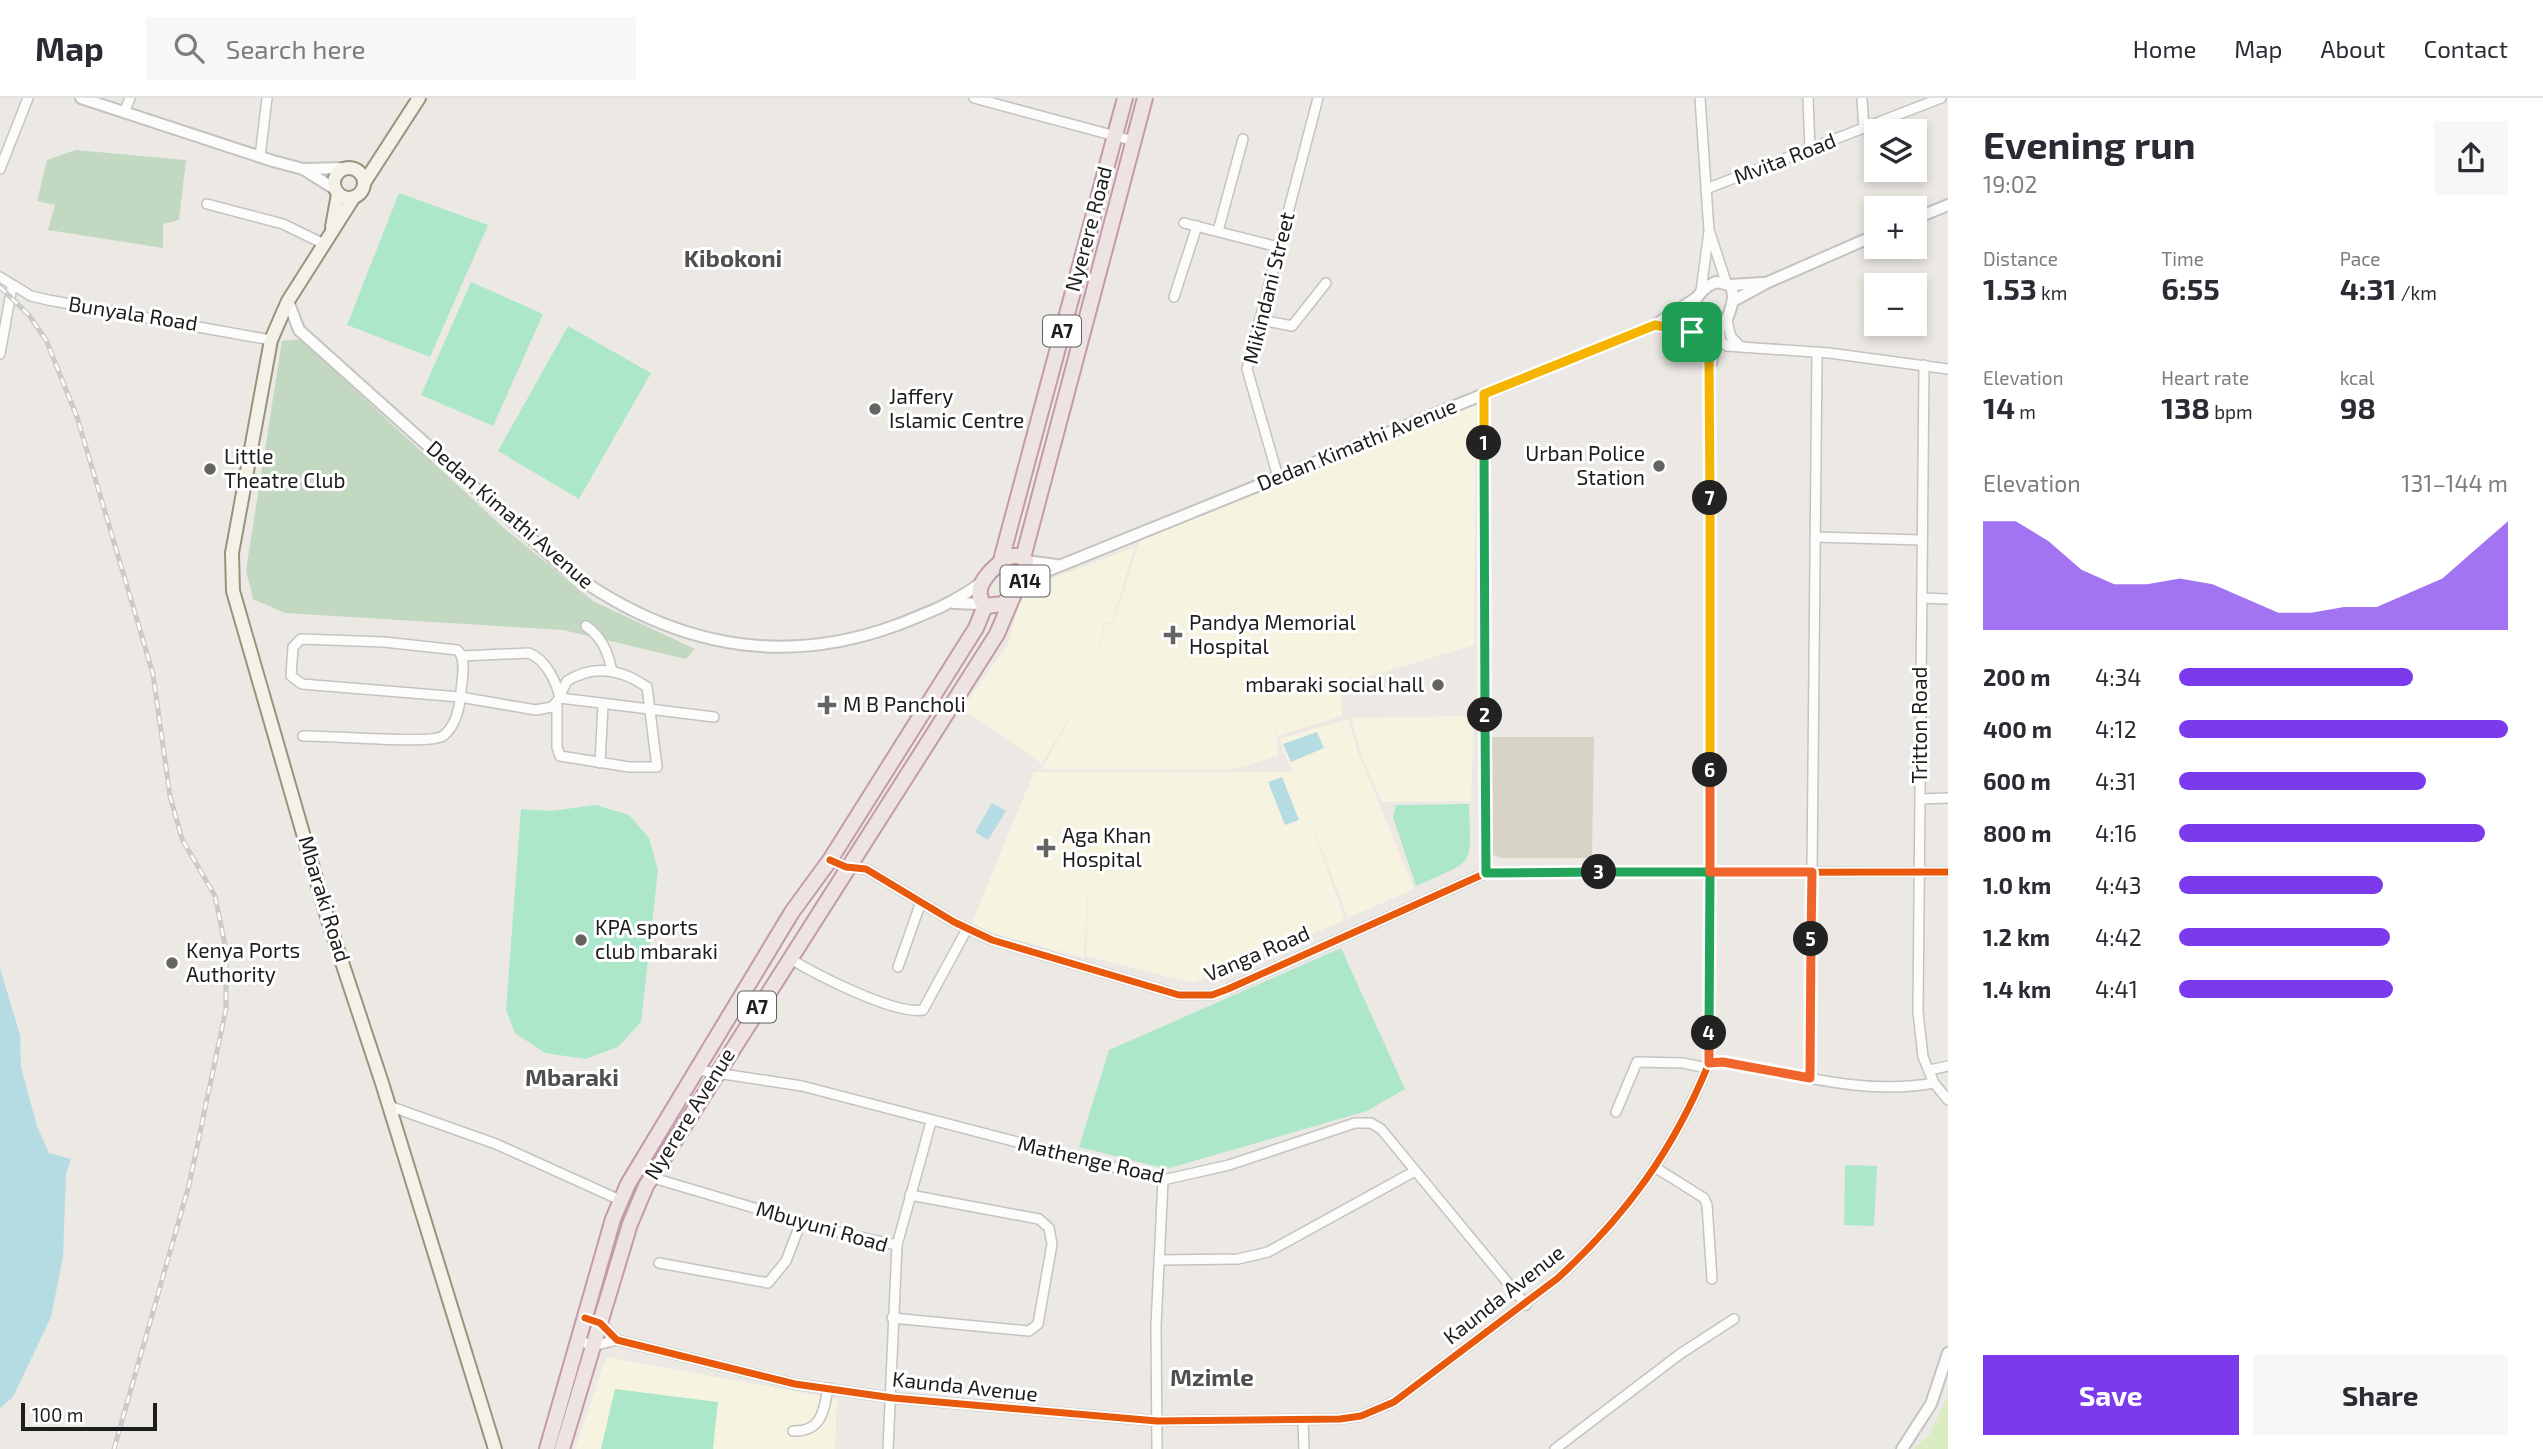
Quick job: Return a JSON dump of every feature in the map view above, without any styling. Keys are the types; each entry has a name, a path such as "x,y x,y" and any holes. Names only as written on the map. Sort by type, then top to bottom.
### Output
{"highway":[{"name":"Nyerere Road","path":"999,564 1125,98"},
{"name":"Nyerere Road","path":"1025,560 1145,98"},
{"path":"1055,357 1075,363"},
{"path":"1049,381 1069,387"},
{"name":"A14","path":"1012,556 1025,560 1027,579 1014,594 996,607 984,605 982,582 999,564 1012,556"},
{"name":"Nyerere Avenue","path":"562,1449 630,1224 651,1177 846,867 997,634 1014,594"},
{"name":"Nyerere Avenue","path":"547,1449 620,1200 792,912 843,840 976,628 984,605"},
{"path":"925,709 943,718"},
{"path":"864,806 880,817"},
{"path":"729,1052 792,912"},
{"path":"613,1219 630,1224"}],"main road":[{"path":"337,191 354,197 419,98"},
{"path":"327,239 337,191 336,176 384,150"},
{"path":"351,169 364,183"},
{"name":"Mbaraki Road","path":"354,197 288,301 273,336 232,553 233,591 328,920 389,1106 495,1449"}],"street":[{"path":"0,169 28,98"},
{"path":"81,98 303,169 351,169"},
{"path":"125,110 130,98"},
{"path":"260,157 267,98"},
{"path":"974,98 1134,141"},
{"name":"Mikindani Street","path":"1278,477 1247,369 1318,98"},
{"path":"1700,98 1709,231 1698,294 1690,318 1695,334 1705,345 1710,375"},
{"path":"1808,98 1810,149"},
{"path":"1862,98 1864,129"},
{"name":"Mvita Road","path":"1889,119 1941,98"},
{"name":"Mvita Road","path":"1706,189 1864,129"},
{"path":"264,136 273,161"},
{"path":"1218,231 1243,139"},
{"path":"303,169 337,191"},
{"path":"206,204 327,239"},
{"path":"1927,214 1948,205"},
{"path":"1184,223 1278,247"},
{"path":"1174,297 1197,226"},
{"path":"1709,231 1733,301"},
{"path":"1710,375 1721,327 1733,301 1766,283 1864,240"},
{"name":"Bunyala Road","path":"0,277 12,287 48,300 273,336"},
{"name":"Dedan Kimathi Avenue","path":"1027,579 1655,325 1716,282 1728,283"},
{"path":"1262,320 1292,326 1326,283"},
{"path":"1728,283 1766,283"},
{"path":"0,354 12,287"},
{"name":"Dedan Kimathi Avenue","path":"288,301 299,330 562,566 608,598 650,620 727,642 765,647 806,647 857,639 954,603"},
{"path":"1655,325 1695,334 1721,327"},
{"path":"1721,327 1742,347 1948,369"},
{"path":"273,336 286,329 299,330"},
{"path":"1810,1078 1816,353"},
{"name":"Tritton Road","path":"1924,365 1919,1030 1923,1057 1934,1083"},
{"name":"Kaunda Avenue","path":"593,1346 617,1340 795,1384 893,1398 1157,1420 1303,1420 1361,1416 1385,1406 1526,1305 1580,1258 1657,1168 1690,1108 1708,1066 1710,375"},
{"path":"1484,394 1486,873"},
{"path":"1815,537 1922,540"},
{"name":"Dedan Kimathi Avenue","path":"1025,560 1059,565"},
{"path":"954,603 982,582"},
{"path":"1922,598 1948,599"},
{"path":"954,603 984,605"},
{"path":"586,626 599,637 609,654 612,671"},
{"path":"303,736 432,740 447,733 456,716 460,697 462,656 457,650 433,646 301,639 293,647 290,671 291,676 302,684 460,697 536,710 559,699 714,717"},
{"path":"462,656 536,656 550,673 559,699"},
{"path":"612,671 647,687 657,767 600,763 560,756 557,747 559,699 566,681 583,673 612,671"},
{"path":"600,763 603,705"},
{"path":"1920,799 1948,798"},
{"path":"843,840 858,850 866,869"},
{"name":"Vanga Road","path":"830,860 846,867 866,869 967,929 992,940 1179,995 1212,995 1486,873 1948,872"},
{"path":"898,967 921,902"},
{"path":"789,958 822,978 907,1009 923,1010 967,929"},
{"path":"1616,1112 1637,1062 1708,1066 1723,1062 1851,1086 1913,1086 1934,1083 1948,1100"},
{"path":"1930,1070 1948,1066"},
{"name":"Mathenge Road","path":"697,1070 802,1086 931,1122 1163,1180 1206,1171 1363,1123 1381,1129 1526,1305"},
{"path":"389,1106 496,1144 620,1200"},
{"path":"897,1245 931,1122"},
{"path":"1657,1168 1703,1198 1707,1205 1712,1279"},
{"name":"Mbuyuni Road","path":"636,1171 800,1222 897,1245 892,1318 893,1398 888,1449"},
{"path":"1159,1260 1238,1259 1268,1252 1415,1171"},
{"path":"1157,1449 1159,1260 1163,1180"},
{"path":"892,1318 1029,1331 1038,1324 1052,1244 1049,1228 1039,1219 910,1195"},
{"path":"659,1263 768,1283 786,1261 800,1222"},
{"path":"585,1318 600,1323 617,1340"},
{"path":"1555,1449 1680,1354 1734,1320"},
{"path":"578,1340 593,1346"},
{"path":"1902,1449 1931,1404 1948,1353"},
{"path":"793,1431 807,1432 817,1424 825,1406 828,1388"},
{"path":"1303,1420 1304,1449"}],"shaded area":[{"path":"1476,404 1474,645 1341,685 1342,716 1278,736 1265,698 1276,732 1278,756 1231,770 1042,769 1084,692 1042,764 962,708 1007,646 1022,593 1040,583 1135,547 1112,622 1104,623 1091,679 1105,624 1113,623 1141,538 1247,494 1251,502 1248,494"},
{"path":"1474,716 1471,801 1382,802 1362,758 1351,718"},
{"path":"1348,719 1359,755 1414,889 1348,918 1279,739"},
{"path":"1491,737 1594,737 1592,858 1502,858 1493,855"},
{"path":"1034,772 1293,772 1345,920 1193,983 1086,956 1089,868 1084,958 970,927"},
{"path":"606,1357 837,1399 835,1449 575,1449"}],"green space":[{"path":"76,150 186,160 179,220 163,224 163,248 48,230 55,205 37,201 47,160"},
{"path":"399,193 488,225 430,357 347,325"},
{"path":"471,282 543,314 493,426 421,395"},
{"path":"568,326 651,373 579,499 498,451"},
{"path":"300,339 504,528 593,601 695,649 686,659 563,630 285,613 253,599 246,570 282,341"},
{"path":"1469,804 1470,841 1466,860 1460,866 1416,886 1393,817 1396,805"},
{"name":"KPA sports club mbaraki","path":"596,805 629,815 649,838 658,870 641,1022 618,1047 585,1059 545,1053 515,1033 506,1010 521,809 551,811"},
{"path":"1341,948 1405,1089 1367,1111 1166,1169 1079,1147 1109,1050"},
{"path":"1845,1165 1877,1166 1874,1226 1844,1225"},
{"path":"615,1389 718,1402 713,1449 601,1449"},
{"path":"1948,1395 1948,1449 1914,1449 1930,1434"}],"water":[{"path":"1317,732 1324,748 1291,762 1283,744"},
{"path":"1282,777 1299,820 1285,825 1268,782"},
{"path":"992,803 1006,811 988,840 975,832"},
{"path":"0,968 20,1035 21,1067 37,1126 49,1153 71,1159 66,1174 63,1257 51,1317 13,1397 0,1408"}],"railway":[{"path":"0,287 29,315 46,340 77,417 153,674 170,796 182,839 215,896 226,950 226,1009 189,1185 114,1449"}],"cycle path":[{"path":"585,1318 600,1323 617,1340 795,1384 893,1398 1157,1421 1340,1419 1361,1416 1394,1402 1558,1278 1606,1230 1646,1179 1680,1125 1709,1063 1710,375 1705,345 1697,335"},
{"path":"830,860 846,867 866,869 954,922 992,940 1179,995 1212,995 1228,989 1486,873 1948,872"}],"place":[{"name":"Jaffery Islamic Centre","path":"875,409"},
{"name":"Urban Police Station","path":"1659,466"},
{"name":"Little Theatre Club","path":"210,469"},
{"name":"Pandya Memorial Hospital","path":"1173,635"},
{"name":"mbaraki social hall","path":"1438,685"},
{"name":"M B Pancholi","path":"827,705"},
{"name":"Aga Khan Hospital","path":"1046,848"},
{"name":"KPA sports club mbaraki","path":"581,940"},
{"name":"Kenya Ports Authority","path":"172,963"}],"district":[{"name":"Kibokoni","path":"733,259"},
{"name":"Mbaraki","path":"572,1078"},
{"name":"Mzimle","path":"1212,1378"}],"route":[{"path":"1692,332 1655,325 1484,394 1486,873 1710,872 1709,1063 1723,1062 1810,1078 1812,872 1710,872 1710,375 1705,345 1698,335 1692,332"}]}
